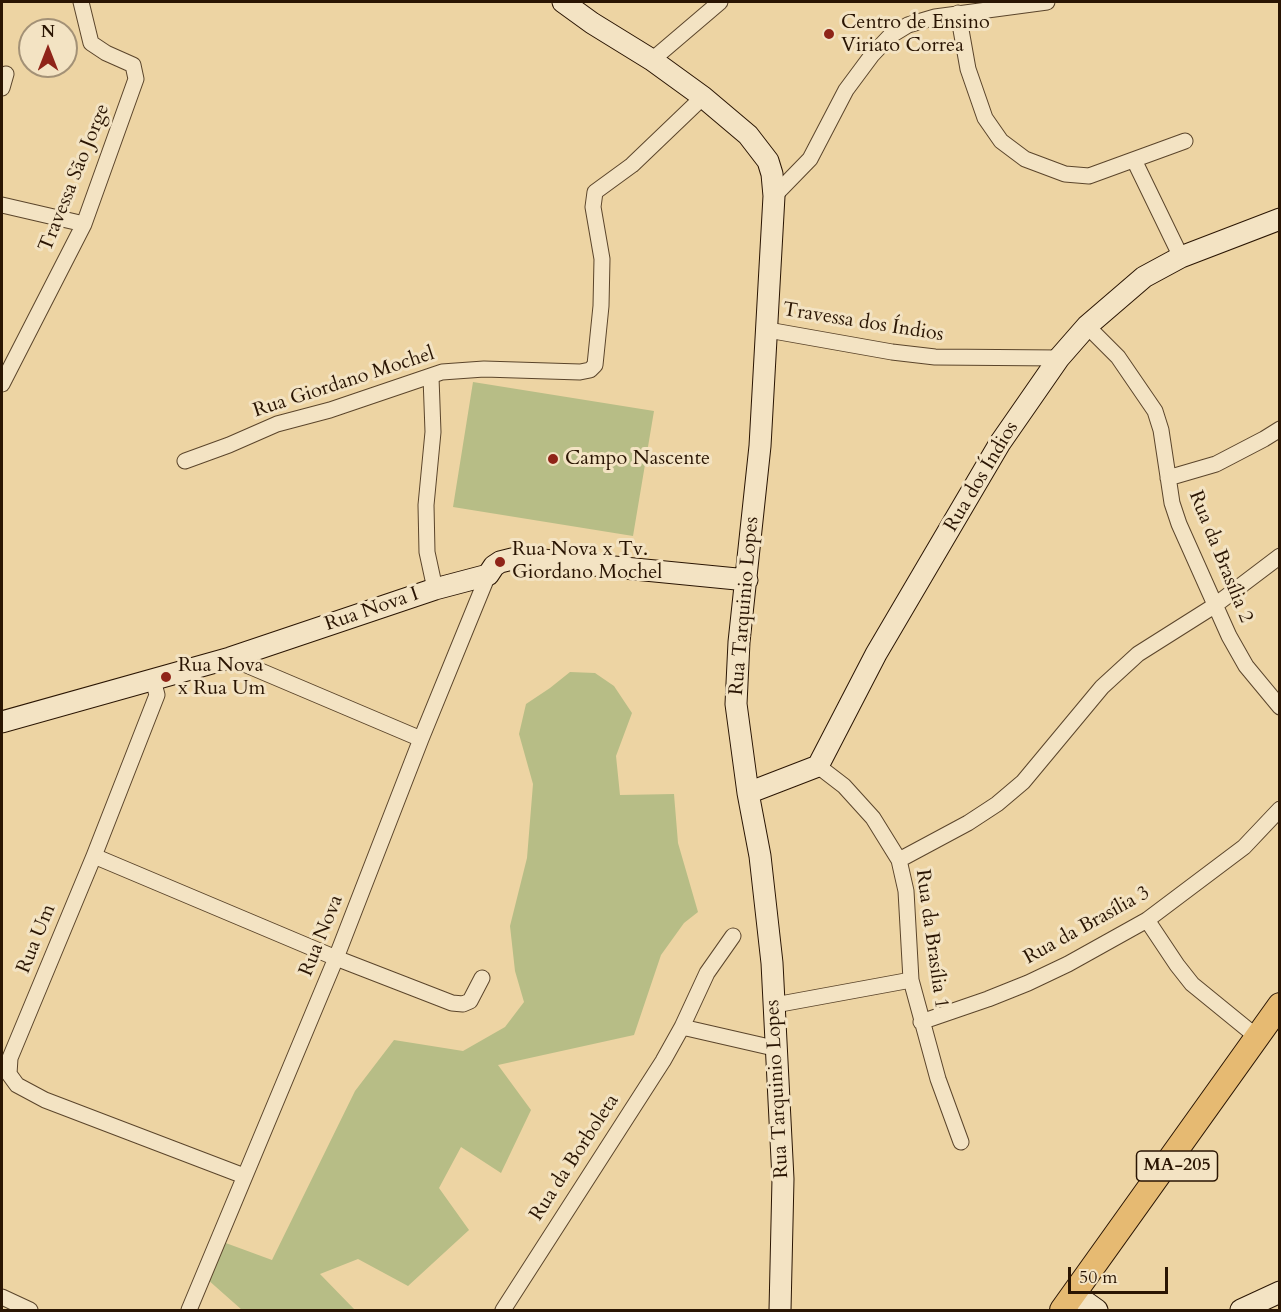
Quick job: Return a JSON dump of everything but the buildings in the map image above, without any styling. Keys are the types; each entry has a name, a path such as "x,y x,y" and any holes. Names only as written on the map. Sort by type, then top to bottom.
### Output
{"main road":[{"name":"MA-205","path":"1079,1308 1280,1005"},
{"name":"MA-205","path":"1079,1308 1280,1022"}],"street":[{"name":"Travessa São Jorge","path":"2,384 84,224 136,79 133,65 106,53 91,43 81,2"},
{"name":"Rua Tarquinio Lopes","path":"563,2 652,60 703,97 748,135 768,161 772,174 774,196 768,330 760,446 739,642 736,704 748,793 760,856 775,1005 783,1179 780,1311"},
{"path":"652,60 720,2"},
{"path":"774,196 810,159 846,90 872,55 890,36 934,9 958,13 1047,2"},
{"path":"958,13 968,69 985,118 1001,141 1025,159 1065,174 1089,176 1185,141"},
{"name":"Rua Giordano Mochel","path":"185,461 230,445 277,424 330,410 442,372 484,369 580,372 590,370 595,366 601,306 602,259 592,207 595,192 632,165 703,97"},
{"path":"1134,160 1181,257"},
{"path":"2,205 84,224"},
{"name":"Rua dos Índios","path":"818,766 876,654 1059,358 1087,326 1144,277 1181,257 1280,219"},
{"name":"Rua da Brasília 2","path":"1087,326 1118,357 1155,411 1161,430 1172,503 1179,524 1214,606 1246,666 1280,707"},
{"name":"Travessa dos Índios","path":"768,330 892,352 935,357 1059,358"},
{"path":"431,377 433,432 426,505 427,552 435,590"},
{"path":"1168,478 1216,464 1280,429"},
{"path":"898,860 968,823 997,804 1023,782 1102,687 1138,654 1214,606 1280,556"},
{"name":"Rua Nova I","path":"2,722 230,658 435,590 488,575 500,562 522,558 747,580"},
{"name":"Rua Nova","path":"189,1311 336,958 420,740 488,575"},
{"path":"230,658 420,740"},
{"name":"Rua Um","path":"153,680 157,695 94,856 10,1058 9,1074 17,1085 45,1100 244,1176"},
{"path":"748,793 818,766"},
{"name":"Rua da Brasília 1","path":"818,766 844,786 873,819 898,860 906,891 911,980 938,1079 961,1142"},
{"name":"Rua da Brasília 3","path":"921,1022 1028,983 1068,964 1147,920 1244,847 1280,809"},
{"path":"94,856 336,958 458,1004 470,1000 482,978"},
{"path":"1147,920 1192,984 1257,1037"},
{"name":"Rua da Borboleta","path":"503,1311 663,1060 682,1027 707,973 733,936"},
{"path":"775,1005 911,980"},
{"path":"682,1027 778,1049"},
{"path":"1241,1311 1280,1292"},
{"path":"2,1298 30,1311"}],"green space":[{"name":"Campo Nascente","path":"473,382 654,411 633,536 453,507"},
{"path":"570,672 595,673 614,686 632,713 616,756 620,795 674,794 678,843 698,912 684,923 661,955 634,1035 498,1065 531,1110 501,1173 461,1147 439,1188 469,1230 408,1286 358,1259 320,1274 355,1310 242,1310 207,1279 223,1242 272,1260 355,1091 394,1040 463,1051 505,1027 524,1002 515,971 510,926 527,858 533,784 519,734 526,704"}],"place":[{"name":"Centro de Ensino Viriato Correa","path":"829,34"},
{"name":"Campo Nascente","path":"553,459"},
{"name":"Rua Nova x Tv. Giordano Mochel","path":"500,562"},
{"name":"Rua Nova x Rua Um","path":"166,677"}]}
